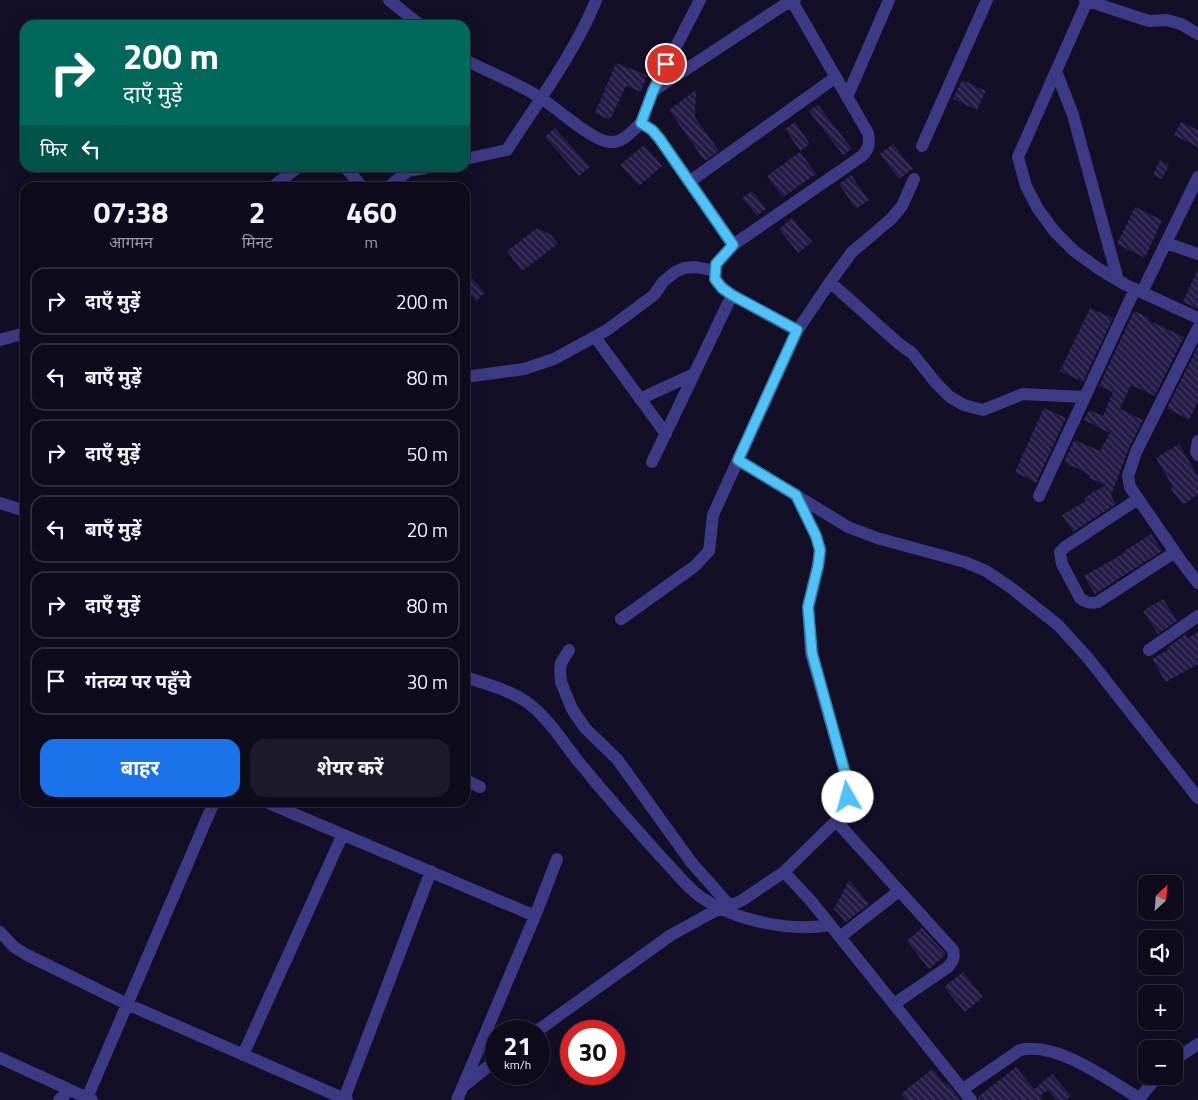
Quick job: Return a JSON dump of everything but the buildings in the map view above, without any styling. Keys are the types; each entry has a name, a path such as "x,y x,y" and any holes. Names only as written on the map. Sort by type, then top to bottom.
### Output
{"street":[{"path":"389,0 414,20"},
{"path":"470,158 507,150 569,52 590,15 596,0"},
{"path":"470,63 540,98 591,134 611,143 624,139 641,123 653,91 700,0"},
{"path":"847,97 889,0"},
{"path":"922,146 987,0"},
{"path":"653,91 784,4 793,1 868,133 868,150 733,245 720,259 715,271 715,279 722,288 732,295 797,330"},
{"path":"1198,34 1181,24 1167,20 1149,21 1086,1 1018,156 1026,186 1038,209 1054,232 1074,251 1118,280 1198,318"},
{"path":"1056,71 1073,116 1118,280"},
{"path":"690,182 836,77"},
{"path":"641,123 652,130 659,138 733,245"},
{"path":"279,182 292,172"},
{"path":"349,172 358,182"},
{"path":"395,182 407,172"},
{"path":"1039,496 1084,397 1166,243 1198,177"},
{"path":"620,619 695,566 709,551 713,515 797,330 852,252 891,219 902,206 914,179"},
{"path":"1166,243 1198,254"},
{"path":"470,376 524,369 554,359 607,330 654,295 663,282 675,272 684,268 696,267 715,271"},
{"path":"830,282 898,343 912,353 950,397 964,405 982,410 1022,394 1084,397"},
{"path":"652,462 732,295"},
{"path":"1198,328 1131,463 1128,476 1130,487 1198,583"},
{"path":"0,340 20,334"},
{"path":"595,337 666,434"},
{"path":"640,399 694,374"},
{"path":"1198,441 1196,443 1198,455"},
{"path":"738,460 848,527 878,538 965,562 986,571 1010,586 1058,625 1088,658 1198,798"},
{"path":"550,1022 671,935 713,912 741,901 784,872 836,822 848,797 847,780 812,653 808,607 820,550 816,536 796,495"},
{"path":"1138,498 1065,546 1060,552 1062,564 1080,598 1092,604 1098,602 1175,552"},
{"path":"0,503 20,509"},
{"path":"1149,650 1198,616"},
{"path":"570,650 561,663 560,671 561,682 572,710 585,728 617,759 726,907"},
{"path":"470,679 528,703 543,718 615,806 701,898 754,920 813,928 830,925"},
{"path":"470,782 480,787"},
{"path":"0,1058 89,1099 127,1004 212,807"},
{"path":"277,807 535,916"},
{"path":"836,822 953,950 955,956 953,962 948,966 894,1004"},
{"path":"243,1054 342,836"},
{"path":"459,1094 535,916 557,859"},
{"path":"0,932 14,947 27,955 127,1004 346,1099 431,871"},
{"path":"784,872 840,937 968,1097 1020,1050 1029,1048 1068,1057 1082,1063 1139,1099 1151,1085"},
{"path":"840,937 900,891"},
{"path":"1183,1054 1198,1044"},
{"path":"459,1094 485,1070"},
{"path":"59,1100 70,1090"}],"route":[{"path":"666,64 641,123 652,130 659,138 733,245 716,264 715,279 722,288 732,295 797,330 738,460 796,495 816,536 820,550 814,586 808,607 812,653 847,780 848,797"}]}
